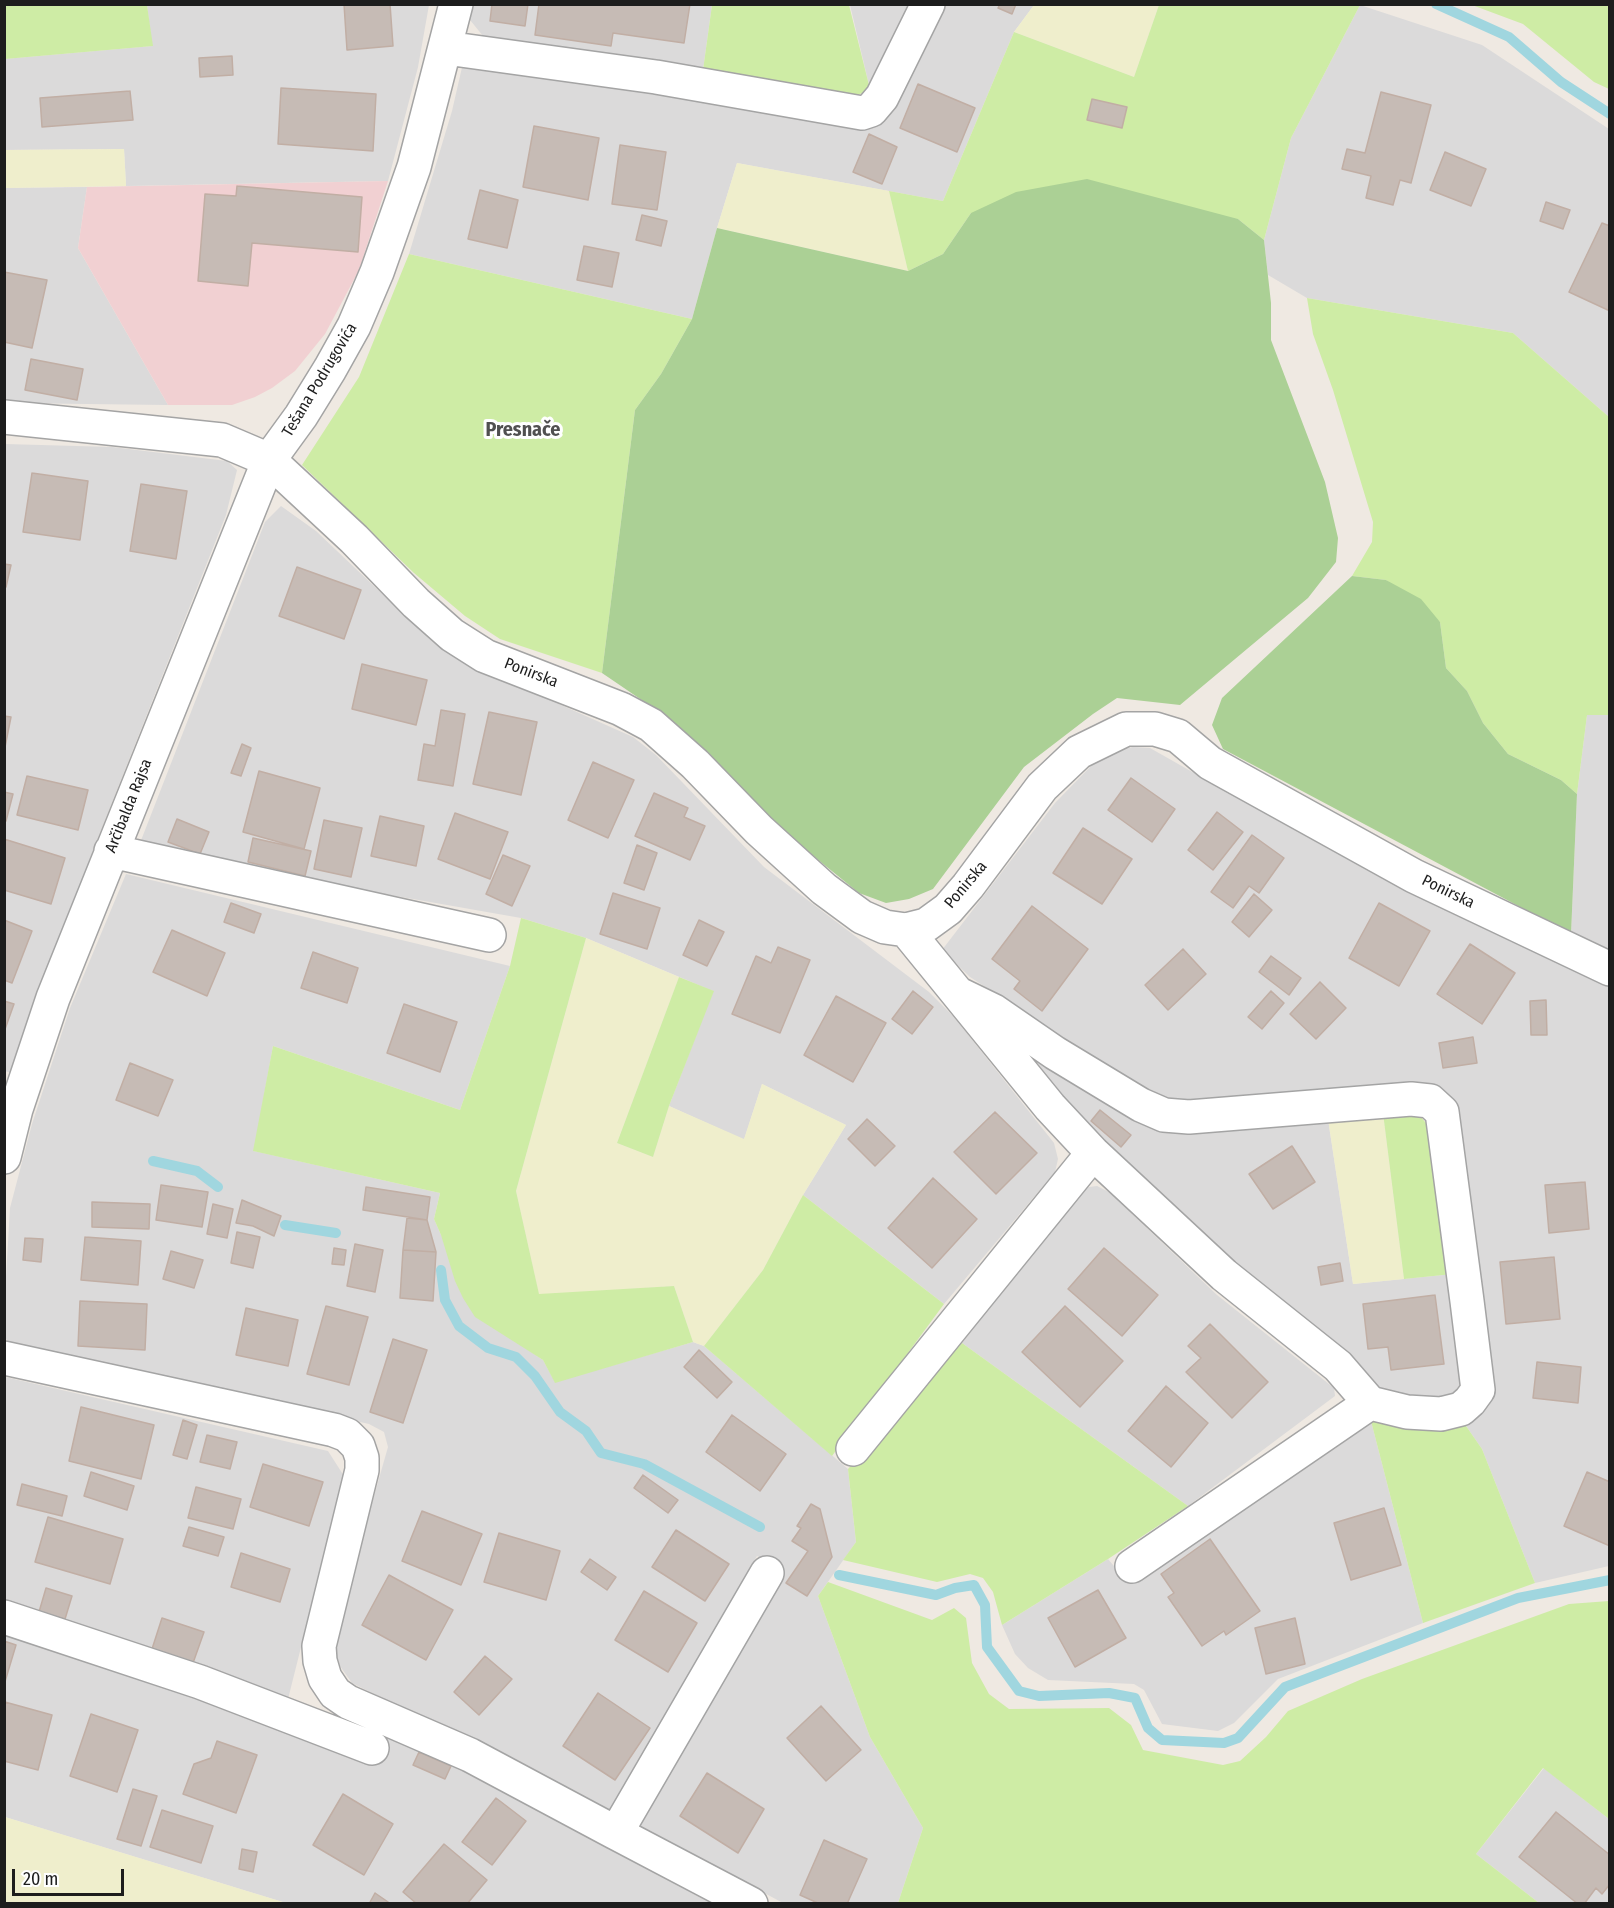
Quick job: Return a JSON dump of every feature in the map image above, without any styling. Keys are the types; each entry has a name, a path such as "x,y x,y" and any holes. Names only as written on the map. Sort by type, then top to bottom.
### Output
{"street":[{"name":"Tešana Podrugovića","path":"269,460 301,416 330,369 354,326 368,293 414,167 456,4"},
{"path":"446,48 656,77 862,113 871,110 882,97 928,4"},
{"path":"4,417 222,440 269,460"},
{"name":"Arčibalda Rajsa","path":"4,1157 16,1109 53,998 269,460"},
{"name":"Ponirska","path":"269,460 452,635 485,656 621,709 651,725 695,764 759,830 824,889 862,917 885,927 906,930 926,924 948,909 968,886 1042,787 1079,752 1126,729 1155,729 1178,736 1210,762 1414,876 1610,969"},
{"path":"111,851 489,935"},
{"path":"906,930 958,994 1050,1107 1093,1153 1232,1282 1338,1366 1370,1403 1407,1412 1441,1414 1461,1409 1470,1401 1478,1390 1442,1112 1430,1101 1411,1099 1190,1117 1164,1115 1129,1098 1065,1059 994,1011 958,994"},
{"path":"853,1449 1093,1153"},
{"path":"4,1358 334,1430 347,1435 358,1446 362,1458 362,1470 319,1646 325,1678 335,1694 348,1702 470,1755 750,1904"},
{"path":"1132,1566 1370,1403"},
{"path":"616,1833 767,1573"},
{"path":"4,1617 200,1682 372,1748"}],"shaded area":[{"path":"468,4 712,5 703,70 483,36 466,15"},
{"path":"147,5 429,5 418,67 388,181 126,186 124,149 5,150 4,59 152,46"},
{"path":"850,5 918,5 870,89"},
{"path":"936,5 1034,5 1014,32 943,201 737,163 692,319 409,254 452,111 463,63 857,126"},
{"path":"1360,5 1482,45 1609,129 1609,417 1513,333 1307,298 1268,275 1264,240 1291,138"},
{"path":"388,181 359,270 325,334 295,371 272,388 232,405 168,405 78,248 87,187"},
{"path":"87,187 78,248 168,405 5,403 4,188"},
{"path":"5,444 112,447 227,461 237,470 226,515 94,848 11,1073 5,1071"},
{"path":"281,506 316,531 434,643 460,660 633,737 656,755 764,867 929,992 954,1017 1054,1143 1058,1159 1055,1172 944,1304 803,1195 846,1125 762,1084 744,1140 669,1106 713,991 586,938 521,918 322,883 140,843 265,522"},
{"path":"1587,715 1609,715 1609,953 1571,934 1577,794"},
{"path":"1133,747 1150,748 1300,833 1609,984 1609,1566 1535,1583 1482,1449 1464,1423 1489,1406 1495,1384 1458,1109 1445,1094 1432,1087 1171,1101 1115,1071 970,977 942,950 1055,803 1094,763 1109,752"},
{"path":"126,874 510,966 460,1110 273,1046 254,1151 440,1193 434,1219 441,1235 518,1343 543,1360 555,1382 693,1342 704,1346 848,1469 856,1542 818,1596 870,1737 923,1828 898,1903 783,1903 636,1824 782,1570 757,1556 610,1812 352,1683 340,1666 332,1643 388,1447 384,1432 369,1424 8,1342 5,1337 5,1294 10,1208 32,1124 70,1008"},
{"path":"1034,1058 1141,1118 1328,1119 1353,1284 1453,1274 1462,1389 1452,1397 1439,1400 1383,1392 1132,1172 1062,1100"},
{"path":"1097,1186 1109,1192 1217,1295 1334,1388 1335,1396 1188,1506 962,1343 1079,1193 1089,1187"},
{"path":"5,1377 328,1451 344,1476 288,1699 5,1604"},
{"path":"1371,1421 1423,1623 1278,1679 1234,1723 1218,1731 1162,1724 1144,1690 1134,1684 1048,1680 1028,1668 1015,1654 1002,1625 1108,1559 1129,1584 1356,1425"},
{"path":"4,1635 377,1758 388,1736 464,1764 713,1903 286,1903 5,1817"},
{"path":"1544,1768 1609,1819 1609,1903 1539,1903 1476,1854"}],"green space":[{"path":"5,4 147,5 153,46 5,59"},
{"path":"712,5 849,5 870,89 856,96 703,70"},
{"path":"1034,5 1159,5 1134,77 1014,32"},
{"path":"1159,5 1360,5 1291,138 1264,240 1238,219 971,213 943,254 908,271 889,191 943,201 1014,32 1134,77"},
{"path":"1472,5 1609,5 1609,89 1594,82 1523,24"},
{"path":"124,149 126,186 5,188 5,150"},
{"path":"737,163 889,191 908,271 717,228"},
{"path":"1087,179 1238,219 1264,240 1271,303 1271,340 1325,482 1338,538 1336,562 1308,598 1180,705 1117,698 1093,714 1024,767 933,889 909,899 886,903 859,893 785,833 671,720 602,673 635,410 661,374 692,319 717,228 908,271 943,254 971,213 1016,192"},
{"path":"409,254 692,319 661,374 635,410 602,673 500,639 465,616 414,573 302,465 359,377"},
{"path":"1307,298 1513,333 1609,417 1609,715 1587,715 1577,794 1561,780 1508,754 1483,723 1467,691 1446,668 1440,622 1386,580 1352,576 1372,542 1373,522 1333,390 1313,334"},
{"path":"1352,576 1386,580 1421,599 1440,622 1446,668 1467,691 1483,723 1508,754 1561,780 1577,794 1571,934 1223,749 1212,725 1222,698"},
{"path":"521,918 586,938 516,1191 539,1294 674,1286 693,1342 555,1383 543,1360 475,1317 463,1298 434,1219 440,1193 253,1151 273,1046 460,1110 510,966"},
{"path":"586,938 679,977 617,1143 653,1157 669,1106 744,1139 762,1084 846,1125 803,1195 763,1270 704,1346 693,1342 674,1286 539,1295 516,1191"},
{"path":"679,977 714,991 669,1106 653,1157 617,1143"},
{"path":"1383,1113 1404,1279 1353,1284 1328,1119"},
{"path":"1383,1113 1421,1117 1430,1128 1453,1274 1404,1279"},
{"path":"803,1195 944,1304 832,1456 704,1346 763,1270"},
{"path":"962,1343 1188,1506 1002,1625 993,1592 983,1578 970,1574 937,1582 843,1560 856,1542 848,1469"},
{"path":"1371,1421 1430,1428 1464,1423 1482,1449 1535,1583 1423,1623"},
{"path":"828,1582 932,1620 954,1608 966,1618 972,1663 989,1694 1009,1709 1109,1708 1131,1725 1143,1750 1223,1765 1240,1761 1266,1737 1288,1711 1362,1679 1569,1604 1609,1601 1609,1819 1543,1768 1476,1854 1539,1903 898,1903 923,1828 870,1737 818,1596"},
{"path":"5,1817 286,1903 5,1903"}],"building":[{"path":"344,4 390,4 393,46 347,50"},
{"path":"492,4 528,4 525,26 490,21"},
{"path":"539,4 690,4 684,43 613,33 611,46 535,35"},
{"path":"1000,4 1016,4 1012,14 998,8"},
{"path":"232,56 233,75 200,77 199,58"},
{"path":"918,84 975,108 957,152 900,128"},
{"path":"281,88 376,94 373,151 278,144"},
{"path":"130,91 133,120 42,127 40,98"},
{"path":"1381,92 1431,105 1411,183 1400,180 1393,205 1366,198 1371,176 1342,169 1347,149 1365,153"},
{"path":"1092,99 1127,107 1122,128 1087,120"},
{"path":"534,126 599,138 588,200 523,187"},
{"path":"869,134 897,147 882,184 853,172"},
{"path":"620,145 666,152 657,210 612,204"},
{"path":"1445,152 1486,169 1471,206 1430,190"},
{"path":"237,186 362,197 358,252 252,243 248,286 198,281 205,194 236,196"},
{"path":"480,190 518,200 507,248 468,239"},
{"path":"1546,202 1570,210 1563,229 1540,221"},
{"path":"642,215 667,221 661,246 636,240"},
{"path":"1602,223 1610,226 1610,311 1569,292"},
{"path":"584,246 619,253 612,287 577,280"},
{"path":"4,272 47,280 32,348 4,342"},
{"path":"31,359 83,369 77,400 25,390"},
{"path":"32,473 88,481 80,540 23,532"},
{"path":"141,484 187,491 176,559 130,551"},
{"path":"4,564 11,565 6,587 4,587"},
{"path":"297,567 361,590 344,639 279,616"},
{"path":"362,664 427,680 416,725 352,709"},
{"path":"441,710 465,714 453,786 418,780 424,744 435,746"},
{"path":"489,712 537,722 521,795 473,784"},
{"path":"4,716 11,717 4,752"},
{"path":"242,744 251,748 241,776 231,773"},
{"path":"593,762 634,780 608,838 568,820"},
{"path":"259,771 320,788 304,849 243,832"},
{"path":"27,776 88,790 78,830 17,815"},
{"path":"1131,778 1175,809 1152,842 1108,810"},
{"path":"4,792 13,794 6,821 4,821"},
{"path":"654,793 688,808 684,817 705,826 690,860 635,836"},
{"path":"1217,812 1243,832 1213,870 1188,850"},
{"path":"455,813 508,832 490,879 438,859"},
{"path":"380,816 424,826 416,866 371,856"},
{"path":"177,819 209,832 200,854 168,842"},
{"path":"324,820 362,828 351,877 314,869"},
{"path":"1083,828 1132,859 1102,904 1053,873"},
{"path":"1252,835 1284,858 1259,893 1249,886 1233,908 1211,892"},
{"path":"253,838 311,851 305,876 248,862"},
{"path":"4,839 65,858 51,904 4,890"},
{"path":"637,845 657,853 644,890 624,883"},
{"path":"503,855 530,866 512,906 486,894"},
{"path":"613,893 660,908 647,949 600,934"},
{"path":"1254,894 1272,910 1249,937 1232,922"},
{"path":"231,903 261,914 254,933 224,922"},
{"path":"1379,903 1430,931 1399,986 1349,958"},
{"path":"1032,906 1088,949 1042,1011 1014,989 1020,981 992,959"},
{"path":"4,920 32,931 12,983 4,980"},
{"path":"699,920 724,932 707,966 683,955"},
{"path":"172,930 225,953 207,996 153,972"},
{"path":"1470,944 1515,973 1482,1024 1437,994"},
{"path":"778,947 810,960 780,1033 732,1014 756,956 771,963"},
{"path":"1183,949 1206,974 1168,1010 1145,985"},
{"path":"313,952 358,968 347,1003 301,988"},
{"path":"1271,956 1301,978 1289,995 1259,972"},
{"path":"1320,982 1346,1008 1316,1039 1290,1014"},
{"path":"913,991 933,1007 912,1034 892,1019"},
{"path":"1271,991 1284,1003 1262,1029 1248,1017"},
{"path":"836,996 886,1023 853,1082 804,1055"},
{"path":"1546,1000 1547,1035 1531,1035 1530,1001"},
{"path":"4,1001 14,1004 4,1032"},
{"path":"404,1004 457,1022 440,1072 387,1053"},
{"path":"1473,1037 1477,1063 1443,1068 1439,1043"},
{"path":"130,1063 173,1080 158,1116 116,1100"},
{"path":"1100,1110 1131,1135 1121,1147 1091,1121"},
{"path":"995,1112 1037,1153 996,1194 954,1152"},
{"path":"867,1119 895,1146 875,1166 848,1139"},
{"path":"1292,1146 1315,1182 1273,1209 1249,1174"},
{"path":"933,1178 977,1219 932,1268 888,1228"},
{"path":"1585,1182 1589,1229 1549,1233 1545,1185"},
{"path":"161,1185 208,1192 202,1227 156,1220"},
{"path":"366,1187 430,1197 427,1220 363,1210"},
{"path":"242,1200 281,1216 274,1236 253,1226 236,1223"},
{"path":"92,1202 150,1204 149,1229 92,1227"},
{"path":"213,1204 233,1209 227,1238 207,1234"},
{"path":"407,1218 427,1220 436,1252 403,1250"},
{"path":"237,1232 260,1237 253,1268 231,1263"},
{"path":"85,1237 141,1241 138,1285 81,1280"},
{"path":"25,1238 43,1239 41,1262 23,1260"},
{"path":"355,1244 383,1250 375,1292 347,1286"},
{"path":"334,1248 346,1250 344,1265 332,1264"},
{"path":"1104,1248 1158,1295 1122,1336 1068,1289"},
{"path":"403,1250 436,1252 433,1301 400,1298"},
{"path":"171,1251 203,1260 194,1288 163,1279"},
{"path":"1554,1257 1560,1319 1506,1324 1500,1262"},
{"path":"1340,1263 1343,1281 1321,1285 1318,1267"},
{"path":"1435,1295 1444,1364 1391,1370 1388,1347 1368,1349 1363,1304"},
{"path":"80,1301 147,1304 145,1350 78,1346"},
{"path":"326,1306 368,1317 349,1385 307,1374"},
{"path":"1065,1306 1123,1361 1080,1407 1022,1352"},
{"path":"246,1308 298,1320 288,1366 236,1355"},
{"path":"1210,1324 1268,1382 1232,1418 1186,1372 1201,1358 1188,1346"},
{"path":"393,1339 427,1350 403,1423 370,1412"},
{"path":"699,1350 732,1382 717,1398 684,1367"},
{"path":"1537,1362 1581,1367 1578,1403 1533,1398"},
{"path":"1166,1386 1208,1423 1171,1467 1128,1431"},
{"path":"81,1407 154,1425 141,1479 69,1461"},
{"path":"732,1415 786,1454 760,1491 706,1452"},
{"path":"183,1420 197,1425 187,1459 173,1455"},
{"path":"207,1435 237,1442 230,1469 200,1462"},
{"path":"263,1464 323,1482 309,1526 250,1507"},
{"path":"91,1472 134,1486 127,1510 84,1496"},
{"path":"1587,1472 1610,1482 1610,1546 1564,1526"},
{"path":"643,1475 678,1500 668,1513 634,1488"},
{"path":"22,1484 67,1496 62,1516 17,1505"},
{"path":"196,1487 241,1499 233,1529 188,1518"},
{"path":"811,1504 820,1509 832,1557 807,1596 786,1583 808,1551 792,1541 801,1528 797,1526"},
{"path":"1384,1508 1401,1565 1351,1580 1334,1523"},
{"path":"422,1511 482,1534 461,1585 402,1561"},
{"path":"48,1517 123,1539 110,1584 35,1562"},
{"path":"189,1527 224,1537 218,1556 183,1546"},
{"path":"676,1530 729,1564 705,1601 652,1567"},
{"path":"499,1533 560,1551 546,1600 484,1582"},
{"path":"1210,1539 1260,1611 1226,1635 1224,1631 1202,1646 1168,1597 1174,1593 1161,1574"},
{"path":"241,1553 290,1569 280,1602 231,1587"},
{"path":"590,1559 616,1577 607,1590 581,1572"},
{"path":"389,1575 453,1610 426,1660 362,1625"},
{"path":"46,1588 72,1596 65,1619 39,1612"},
{"path":"1098,1590 1126,1638 1075,1667 1048,1618"},
{"path":"644,1591 697,1623 668,1672 615,1640"},
{"path":"162,1618 204,1632 193,1663 152,1649"},
{"path":"1295,1618 1305,1664 1266,1674 1255,1628"},
{"path":"4,1641 16,1645 4,1685"},
{"path":"485,1656 512,1679 479,1715 454,1692"},
{"path":"598,1693 650,1728 615,1780 563,1746"},
{"path":"5,1702 52,1715 38,1770 4,1761"},
{"path":"821,1706 861,1750 826,1781 787,1738"},
{"path":"91,1714 138,1730 117,1792 70,1776"},
{"path":"217,1741 257,1755 236,1813 183,1794 194,1764 211,1758"},
{"path":"419,1752 451,1766 445,1779 413,1765"},
{"path":"707,1773 764,1809 738,1853 680,1816"},
{"path":"133,1789 157,1796 141,1846 117,1839"},
{"path":"343,1794 393,1824 364,1875 313,1845"},
{"path":"496,1798 526,1821 492,1865 462,1842"},
{"path":"162,1810 213,1826 201,1863 150,1847"},
{"path":"1556,1812 1610,1855 1610,1884 1602,1894 1596,1888 1584,1904 1578,1904 1519,1857"},
{"path":"824,1840 867,1859 847,1904 820,1904 800,1895"},
{"path":"444,1844 487,1880 467,1904 417,1904 403,1892"},
{"path":"242,1849 257,1852 253,1872 239,1869"},
{"path":"375,1893 391,1904 369,1904"}],"waterway":[{"path":"1436,4 1509,37 1561,82 1610,114"},
{"path":"153,1161 197,1171 218,1187"},
{"path":"285,1225 336,1233"},
{"path":"441,1270 445,1300 459,1326 488,1348 516,1357 535,1376 560,1412 586,1431 601,1453 644,1464 760,1527"},
{"path":"839,1575 936,1595 955,1588 974,1585 985,1605 987,1647 1019,1691 1039,1696 1109,1693 1135,1698 1148,1728 1162,1740 1224,1743 1238,1738 1285,1687 1518,1598 1610,1580"}],"district":[{"name":"Presnače","path":"523,430"}]}
